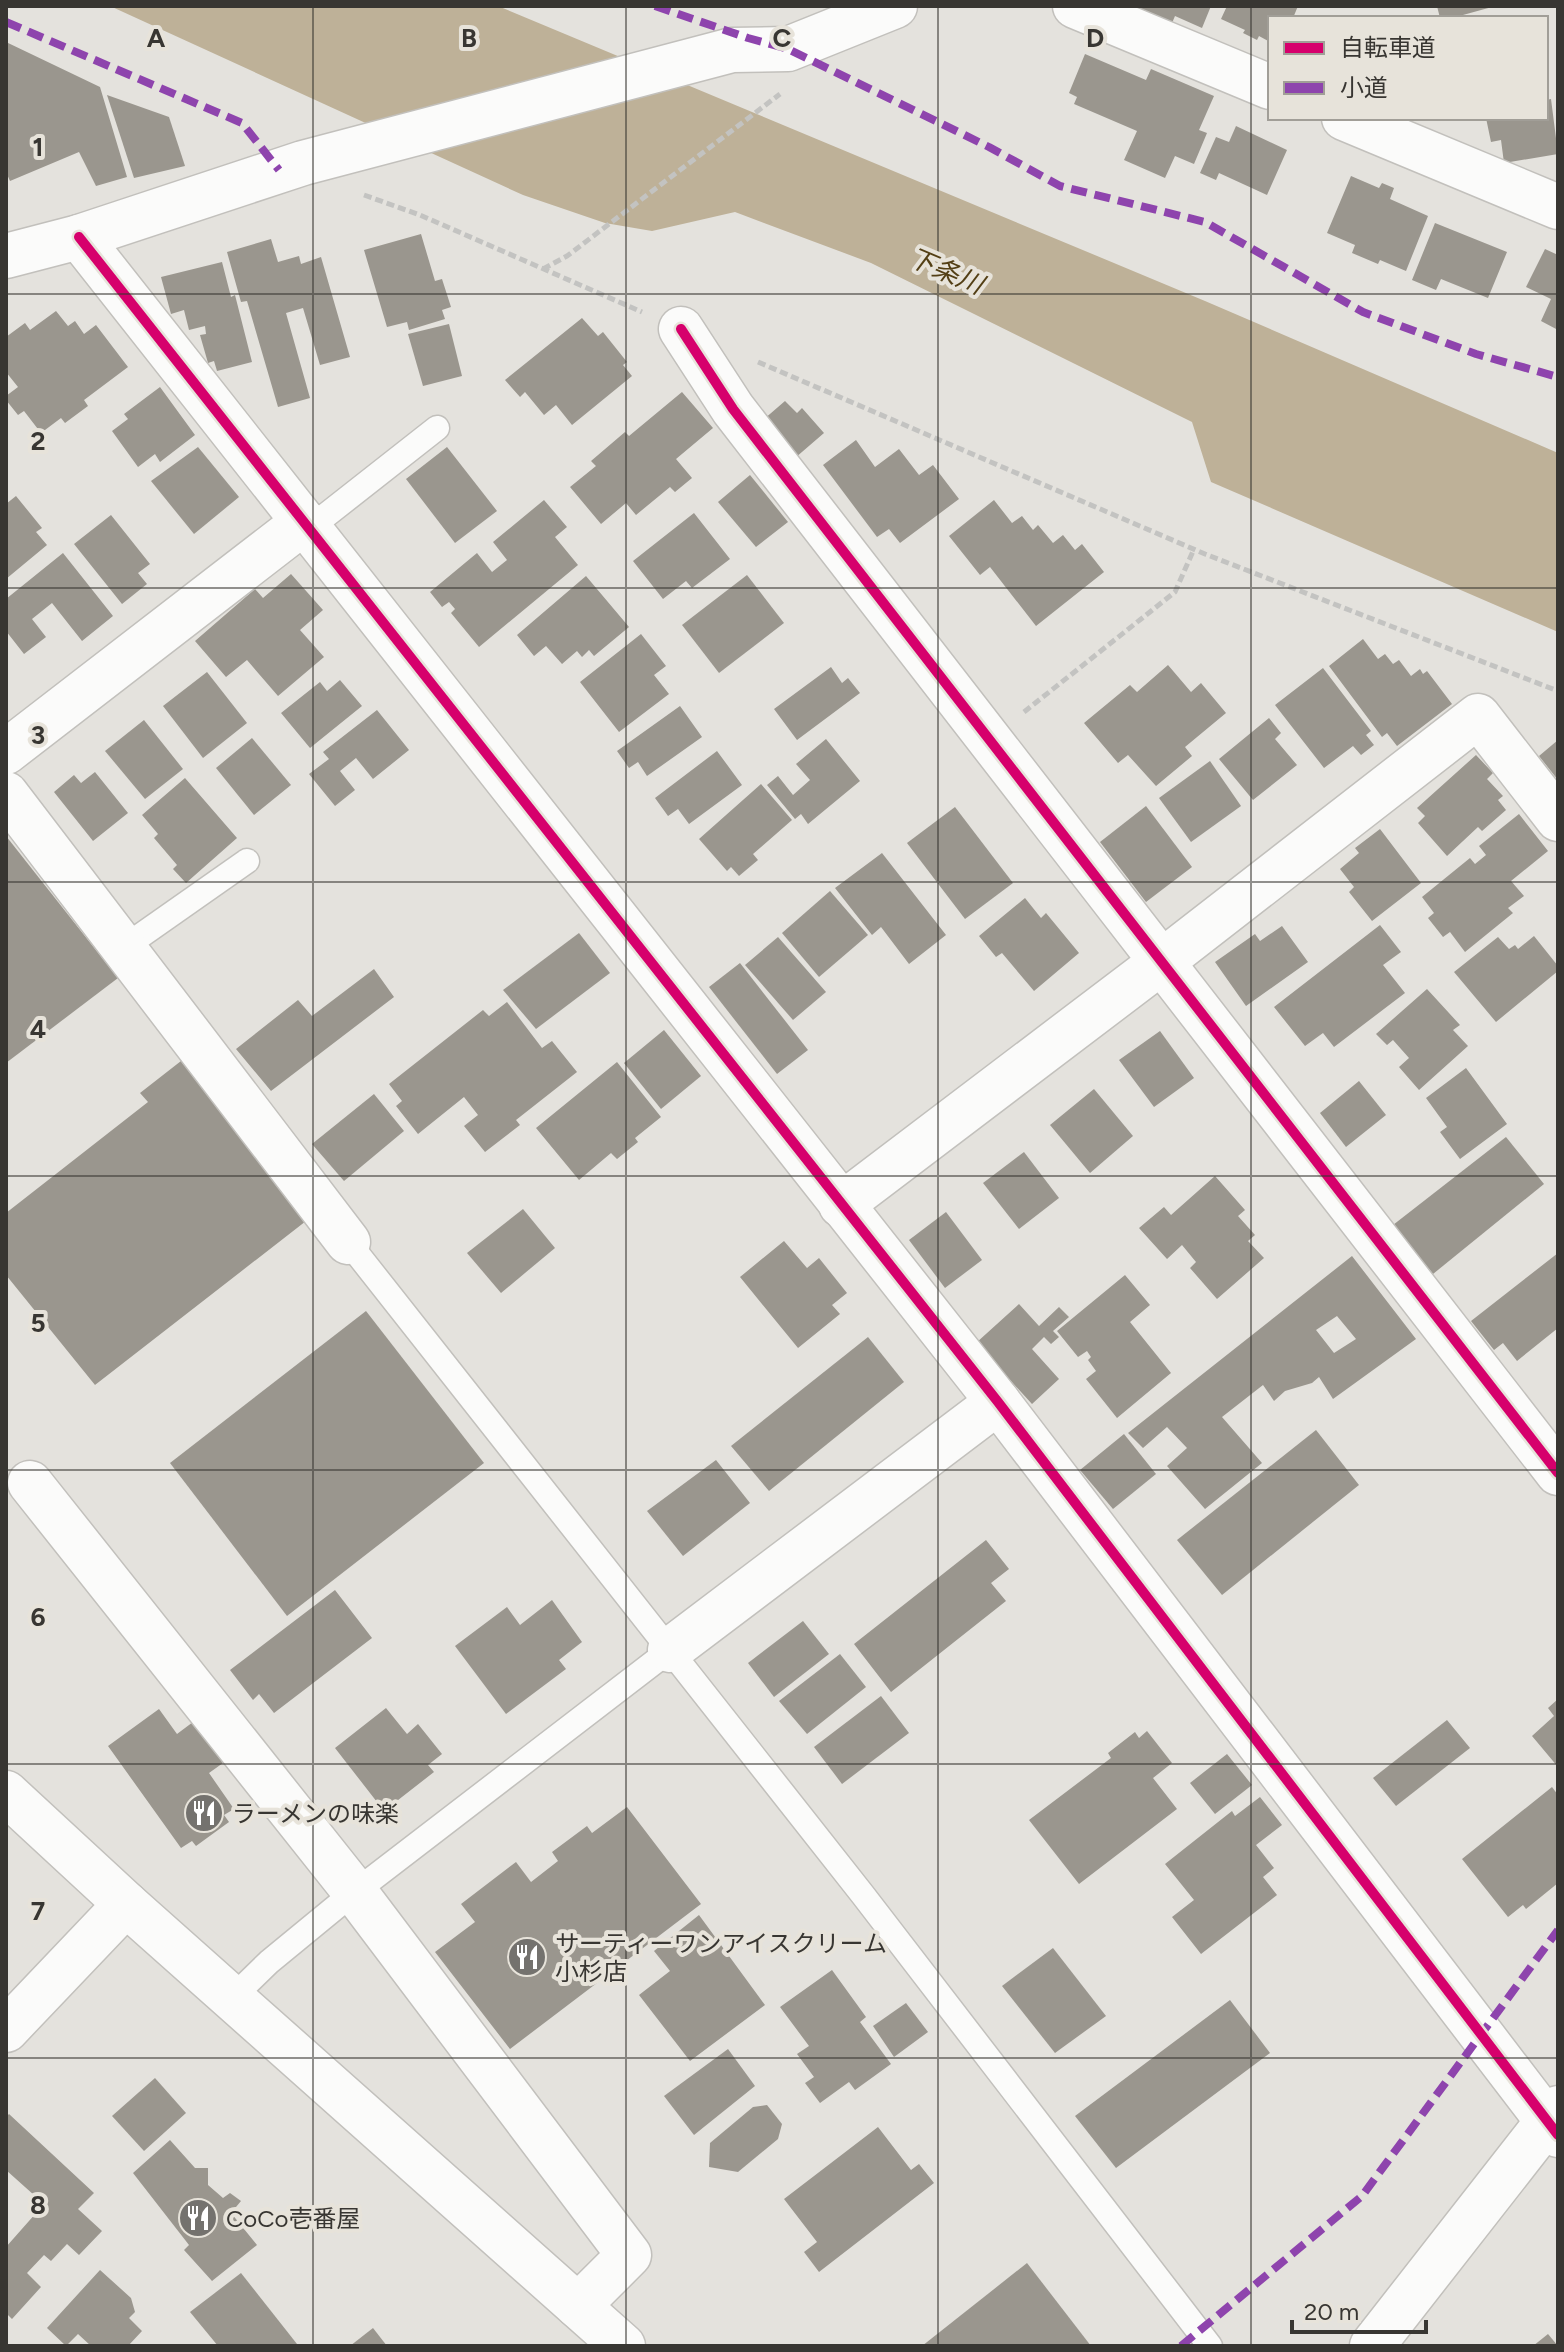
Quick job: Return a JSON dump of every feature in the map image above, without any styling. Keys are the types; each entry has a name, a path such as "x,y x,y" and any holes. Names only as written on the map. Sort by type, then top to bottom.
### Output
{"street":[{"path":"6,256 79,237 316,159 732,50 788,49 895,6"},
{"path":"1075,6 1268,86"},
{"path":"1349,120 1558,207"},
{"path":"79,237 998,1402 1555,2122 1372,2346"},
{"path":"681,329 733,409 1558,1473"},
{"path":"6,752 304,522"},
{"path":"841,1205 1478,716 1558,819"},
{"path":"6,794 348,1242"},
{"path":"670,1650 998,1402"},
{"path":"30,1483 355,1892 629,2255 578,2306"},
{"path":"6,1793 126,1904 623,2346"},
{"path":"6,2030 126,1904"}],"lane":[{"path":"304,522 325,516 437,428"},
{"path":"123,948 247,861"},
{"path":"348,1242 863,1895 1210,2346"},
{"path":"232,1998 269,1962 355,1892 670,1650"}],"path":[{"path":"543,269 567,256 781,93"},
{"path":"316,159 355,191 420,215 681,329"},
{"path":"753,360 1194,549 1558,691"},
{"path":"988,740 1175,592 1194,549"}],"water":[{"name":"下条川","path":"110,6 498,6 1205,301 1558,453 1558,632 1211,482 1192,422 871,263 735,212 652,231 605,223 523,195"}],"building":[{"path":"1134,6 1211,6 1202,28 1175,16 1172,23"},
{"path":"1227,6 1298,6 1294,16 1268,16 1268,41 1259,36 1257,40 1243,33 1245,30 1221,19"},
{"path":"1437,6 1492,6 1459,16 1440,16"},
{"path":"6,42 100,87 127,177 96,186 79,152 10,181 6,172"},
{"path":"1085,54 1146,80 1151,69 1214,96 1199,130 1207,133 1194,164 1175,156 1165,178 1124,160 1137,131 1074,104 1077,97 1069,93"},
{"path":"107,95 169,117 185,166 134,178"},
{"path":"1551,99 1558,154 1504,163 1501,140 1491,142 1486,120 1548,120 1548,100"},
{"path":"1236,126 1287,150 1267,195 1219,173 1216,180 1200,173 1216,137 1229,142"},
{"path":"1351,176 1379,188 1382,183 1394,188 1390,199 1428,216 1406,271 1352,253 1355,245 1327,233"},
{"path":"1435,223 1507,252 1488,298 1441,279 1436,290 1412,280"},
{"path":"421,234 435,281 442,279 451,307 442,310 445,319 409,330 407,322 387,327 364,250"},
{"path":"271,239 278,262 299,256 301,264 321,257 350,357 320,365 303,308 286,313 310,398 278,407 247,301 241,302 227,252"},
{"path":"1545,249 1558,255 1558,330 1541,321 1551,299 1526,287"},
{"path":"222,262 231,297 235,295 252,362 217,371 214,361 208,363 200,335 206,334 205,326 189,330 184,310 171,314 161,277"},
{"path":"56,311 68,326 75,321 84,334 96,325 128,367 84,400 88,406 65,423 61,418 41,433 24,411 18,415 6,400 6,396 18,387 6,372 6,337 25,323 30,330"},
{"path":"582,318 598,336 603,332 627,362 623,365 632,376 572,425 556,405 544,415 525,392 520,397 505,380"},
{"path":"449,324 462,376 423,386 408,334"},
{"path":"160,387 195,435 160,462 155,454 138,467 112,431 128,419 124,414"},
{"path":"682,392 713,428 676,459 692,478 675,492 670,487 636,515 626,503 601,524 570,487 596,466 591,461 625,432 629,436"},
{"path":"785,401 797,413 802,408 824,433 795,458 763,420"},
{"path":"856,440 875,467 899,449 919,475 933,465 959,499 900,543 889,529 877,537 823,465"},
{"path":"198,447 239,497 194,534 151,481"},
{"path":"447,447 497,511 455,543 406,479"},
{"path":"750,475 788,522 756,547 718,502"},
{"path":"16,496 42,528 36,532 47,545 6,579 6,504"},
{"path":"544,500 567,527 555,537 578,565 479,647 451,613 455,609 449,602 442,607 430,592 477,553 492,572 507,560 493,542"},
{"path":"994,500 1012,523 1022,516 1033,530 1038,525 1053,543 1063,535 1075,550 1082,544 1104,572 1036,626 990,567 980,575 949,536"},
{"path":"694,513 730,559 692,588 686,581 663,599 633,561"},
{"path":"111,515 150,564 138,573 147,584 122,604 74,544"},
{"path":"63,553 113,616 82,641 52,603 32,619 46,637 24,654 6,631 6,599"},
{"path":"291,574 323,610 300,630 324,657 278,696 247,660 226,677 195,641 255,589 263,598"},
{"path":"747,575 784,623 719,673 682,625"},
{"path":"586,576 629,627 594,656 589,650 582,657 577,651 562,664 546,646 534,656 517,635"},
{"path":"641,634 666,666 654,675 669,694 619,732 580,682"},
{"path":"1363,639 1378,659 1385,654 1393,664 1399,660 1411,676 1420,669 1423,674 1427,671 1452,704 1397,746 1387,733 1382,737 1329,666"},
{"path":"1168,665 1191,692 1201,683 1226,713 1185,747 1192,756 1156,786 1128,755 1118,763 1084,723 1130,685 1137,692"},
{"path":"831,667 842,683 848,678 860,693 797,740 774,709"},
{"path":"1323,668 1371,731 1366,735 1374,745 1361,755 1353,746 1324,768 1275,705"},
{"path":"207,672 247,723 203,758 163,706"},
{"path":"340,680 362,706 310,748 281,713 320,682 327,691"},
{"path":"680,706 702,737 647,776 638,762 629,768 617,751"},
{"path":"377,710 409,750 373,779 356,758 340,771 355,790 335,806 309,774 329,759 323,752"},
{"path":"1269,718 1281,733 1275,739 1297,765 1253,800 1219,759"},
{"path":"144,720 183,769 145,799 105,751"},
{"path":"252,738 291,785 254,815 216,768"},
{"path":"826,739 860,781 808,824 801,814 795,819 767,785 778,776 793,795 810,780 796,764"},
{"path":"1558,740 1558,780 1539,756"},
{"path":"717,751 742,785 689,824 678,809 668,816 655,798"},
{"path":"1476,755 1493,773 1487,779 1503,796 1498,800 1506,810 1482,831 1478,827 1447,856 1418,823 1425,816 1417,808"},
{"path":"1210,761 1241,806 1191,842 1159,798"},
{"path":"95,772 128,813 93,841 54,792 74,775 81,783"},
{"path":"185,778 237,838 186,883 173,869 177,865 154,838 158,834 142,815"},
{"path":"761,784 792,820 753,854 758,860 739,876 731,867 727,871 699,839"},
{"path":"1146,806 1192,867 1146,902 1100,842"},
{"path":"955,807 1013,883 965,919 907,843"},
{"path":"1519,814 1548,851 1511,881 1524,896 1508,908 1513,913 1465,952 1450,932 1443,937 1428,918 1434,913 1422,897 1470,858 1475,864 1486,855 1479,846"},
{"path":"1380,829 1421,883 1372,921 1349,892 1354,887 1340,869 1359,853 1355,848"},
{"path":"6,836 118,978 6,1063"},
{"path":"882,853 946,935 909,964 881,927 872,935 835,888"},
{"path":"830,891 868,935 819,977 782,933"},
{"path":"1025,898 1041,918 1046,913 1079,953 1034,991 1002,953 996,957 979,936"},
{"path":"1380,925 1401,952 1383,965 1405,993 1334,1047 1323,1033 1305,1046 1274,1007"},
{"path":"1282,926 1308,962 1246,1006 1215,962 1255,934 1260,941"},
{"path":"579,933 610,973 536,1029 503,990"},
{"path":"1534,936 1558,966 1558,971 1496,1022 1454,972 1498,937 1509,949 1515,945 1518,949"},
{"path":"778,937 826,992 793,1020 745,965"},
{"path":"740,963 808,1050 777,1074 709,987"},
{"path":"374,969 394,997 271,1091 236,1049 298,1000 312,1016"},
{"path":"1427,989 1460,1025 1453,1030 1468,1046 1419,1090 1399,1067 1409,1058 1393,1040 1387,1045 1376,1034"},
{"path":"507,1002 542,1048 552,1041 577,1072 516,1120 520,1125 485,1152 464,1126 478,1115 464,1097 418,1134 396,1106 402,1101 389,1084 483,1010 489,1016"},
{"path":"664,1030 701,1076 661,1109 624,1063"},
{"path":"1160,1031 1194,1078 1154,1107 1119,1060"},
{"path":"181,1061 306,1221 95,1385 6,1275 6,1213 148,1102 140,1093"},
{"path":"617,1062 661,1117 635,1138 638,1142 617,1159 611,1153 579,1180 536,1128"},
{"path":"1466,1068 1507,1124 1460,1159 1440,1132 1447,1127 1426,1098"},
{"path":"1359,1081 1386,1115 1346,1147 1320,1113"},
{"path":"1094,1089 1133,1136 1090,1173 1050,1125"},
{"path":"374,1094 404,1131 344,1181 312,1144"},
{"path":"1506,1137 1544,1184 1433,1274 1393,1225"},
{"path":"1024,1152 1059,1198 1019,1229 983,1183"},
{"path":"1215,1176 1245,1210 1238,1216 1255,1235 1248,1241 1264,1258 1217,1299 1190,1268 1196,1262 1182,1245 1167,1259 1139,1228 1164,1207 1171,1215"},
{"path":"523,1209 555,1248 501,1293 467,1253"},
{"path":"946,1212 982,1260 945,1288 909,1240"},
{"path":"784,1241 807,1268 819,1258 847,1293 832,1305 840,1314 798,1348 740,1277"},
{"path":"1558,1253 1558,1328 1517,1361 1503,1343 1494,1350 1471,1321"},
{"path":"1352,1256 1416,1339 1333,1399 1319,1377 1312,1383 1285,1391 1274,1401 1263,1385 1222,1417 1262,1463 1205,1509 1167,1466 1187,1448 1167,1427 1143,1448 1128,1433","holes":["1337,1316 1356,1339 1334,1353 1316,1330"]},
{"path":"1125,1275 1150,1305 1130,1322 1171,1373 1117,1418 1086,1379 1096,1371 1088,1360 1091,1357 1087,1351 1078,1357 1057,1331"},
{"path":"1019,1304 1039,1326 1059,1307 1069,1317 1053,1331 1059,1337 1051,1344 1044,1337 1032,1349 1059,1379 1032,1404 976,1343"},
{"path":"366,1311 484,1463 287,1616 170,1463"},
{"path":"868,1337 904,1382 769,1491 731,1446"},
{"path":"1316,1430 1359,1485 1222,1595 1177,1540"},
{"path":"1124,1434 1156,1474 1113,1509 1080,1470"},
{"path":"716,1460 750,1503 683,1556 647,1511"},
{"path":"986,1540 1009,1569 991,1583 1006,1601 891,1692 854,1644"},
{"path":"335,1590 372,1638 274,1713 259,1694 253,1700 230,1670"},
{"path":"552,1600 582,1642 559,1660 566,1669 506,1714 455,1646 507,1607 520,1625"},
{"path":"803,1621 829,1654 774,1697 748,1663"},
{"path":"840,1654 866,1687 807,1734 779,1701"},
{"path":"881,1696 909,1733 842,1784 814,1747"},
{"path":"1558,1699 1558,1767 1532,1736 1554,1716 1548,1708"},
{"path":"386,1708 407,1734 418,1724 442,1754 428,1765 434,1772 384,1811 335,1748"},
{"path":"159,1709 177,1734 193,1722 223,1763 209,1773 234,1809 224,1815 229,1822 196,1846 192,1841 181,1848 108,1746"},
{"path":"1447,1720 1470,1748 1396,1806 1373,1778"},
{"path":"1147,1731 1172,1763 1153,1778 1177,1809 1079,1884 1029,1820 1111,1758 1108,1753 1135,1732 1139,1738"},
{"path":"1227,1754 1252,1785 1215,1814 1190,1783"},
{"path":"1552,1787 1558,1795 1558,1883 1526,1909 1523,1905 1508,1917 1462,1859"},
{"path":"1260,1797 1282,1825 1256,1845 1274,1868 1263,1877 1277,1895 1201,1954 1172,1917 1194,1900 1165,1864 1232,1811 1235,1816"},
{"path":"627,1807 701,1904 510,2049 435,1952 475,1922 461,1904 516,1862 531,1882 558,1861 552,1852 587,1826 592,1833"},
{"path":"699,1915 765,2005 690,2061 639,1995 670,1971 654,1951"},
{"path":"1053,1948 1106,2016 1055,2053 1002,1986"},
{"path":"832,1970 866,2017 860,2022 891,2064 855,2090 849,2082 820,2103 805,2083 814,2077 797,2054 809,2046 780,2007"},
{"path":"1230,2000 1270,2053 1116,2168 1075,2116"},
{"path":"906,2003 928,2032 894,2057 873,2026"},
{"path":"728,2049 755,2086 694,2135 664,2096"},
{"path":"155,2078 186,2113 144,2151 112,2116"},
{"path":"767,2105 782,2124 778,2139 738,2172 709,2167 710,2143 753,2107"},
{"path":"9,2114 94,2193 78,2209 102,2231 79,2255 67,2244 51,2261 44,2255 27,2273 41,2287 12,2319 6,2313 6,2247 44,2204 6,2170 6,2117"},
{"path":"878,2127 911,2170 919,2164 934,2183 819,2272 804,2252 817,2242 784,2199"},
{"path":"170,2140 195,2168 208,2168 208,2185 223,2198 230,2193 241,2201 231,2213 257,2245 212,2281 184,2250 189,2245 133,2173"},
{"path":"1027,2263 1091,2346 922,2346"},
{"path":"100,2270 131,2298 135,2312 129,2318 142,2331 128,2346 91,2346 78,2334 66,2346 47,2328"},
{"path":"241,2273 297,2344 218,2346 190,2312"},
{"path":"373,2328 387,2346 350,2346"},
{"path":"1548,2334 1558,2346 1533,2346"}],"marked path":[{"path":"655,6 788,49 989,147 1060,186 1205,222 1363,312 1476,354 1558,377"},
{"path":"6,22 242,123 279,170"},
{"path":"1181,2346 1362,2196 1558,1930"}],"cycle path":[{"path":"79,237 998,1402 1558,2135"},
{"path":"681,329 733,409 1558,1473"}],"place":[{"name":"ラーメンの味楽","path":"204,1813"},
{"name":"サーティーワンアイスクリーム 小杉店","path":"527,1957"},
{"name":"CoCo壱番屋","path":"198,2218"}]}
